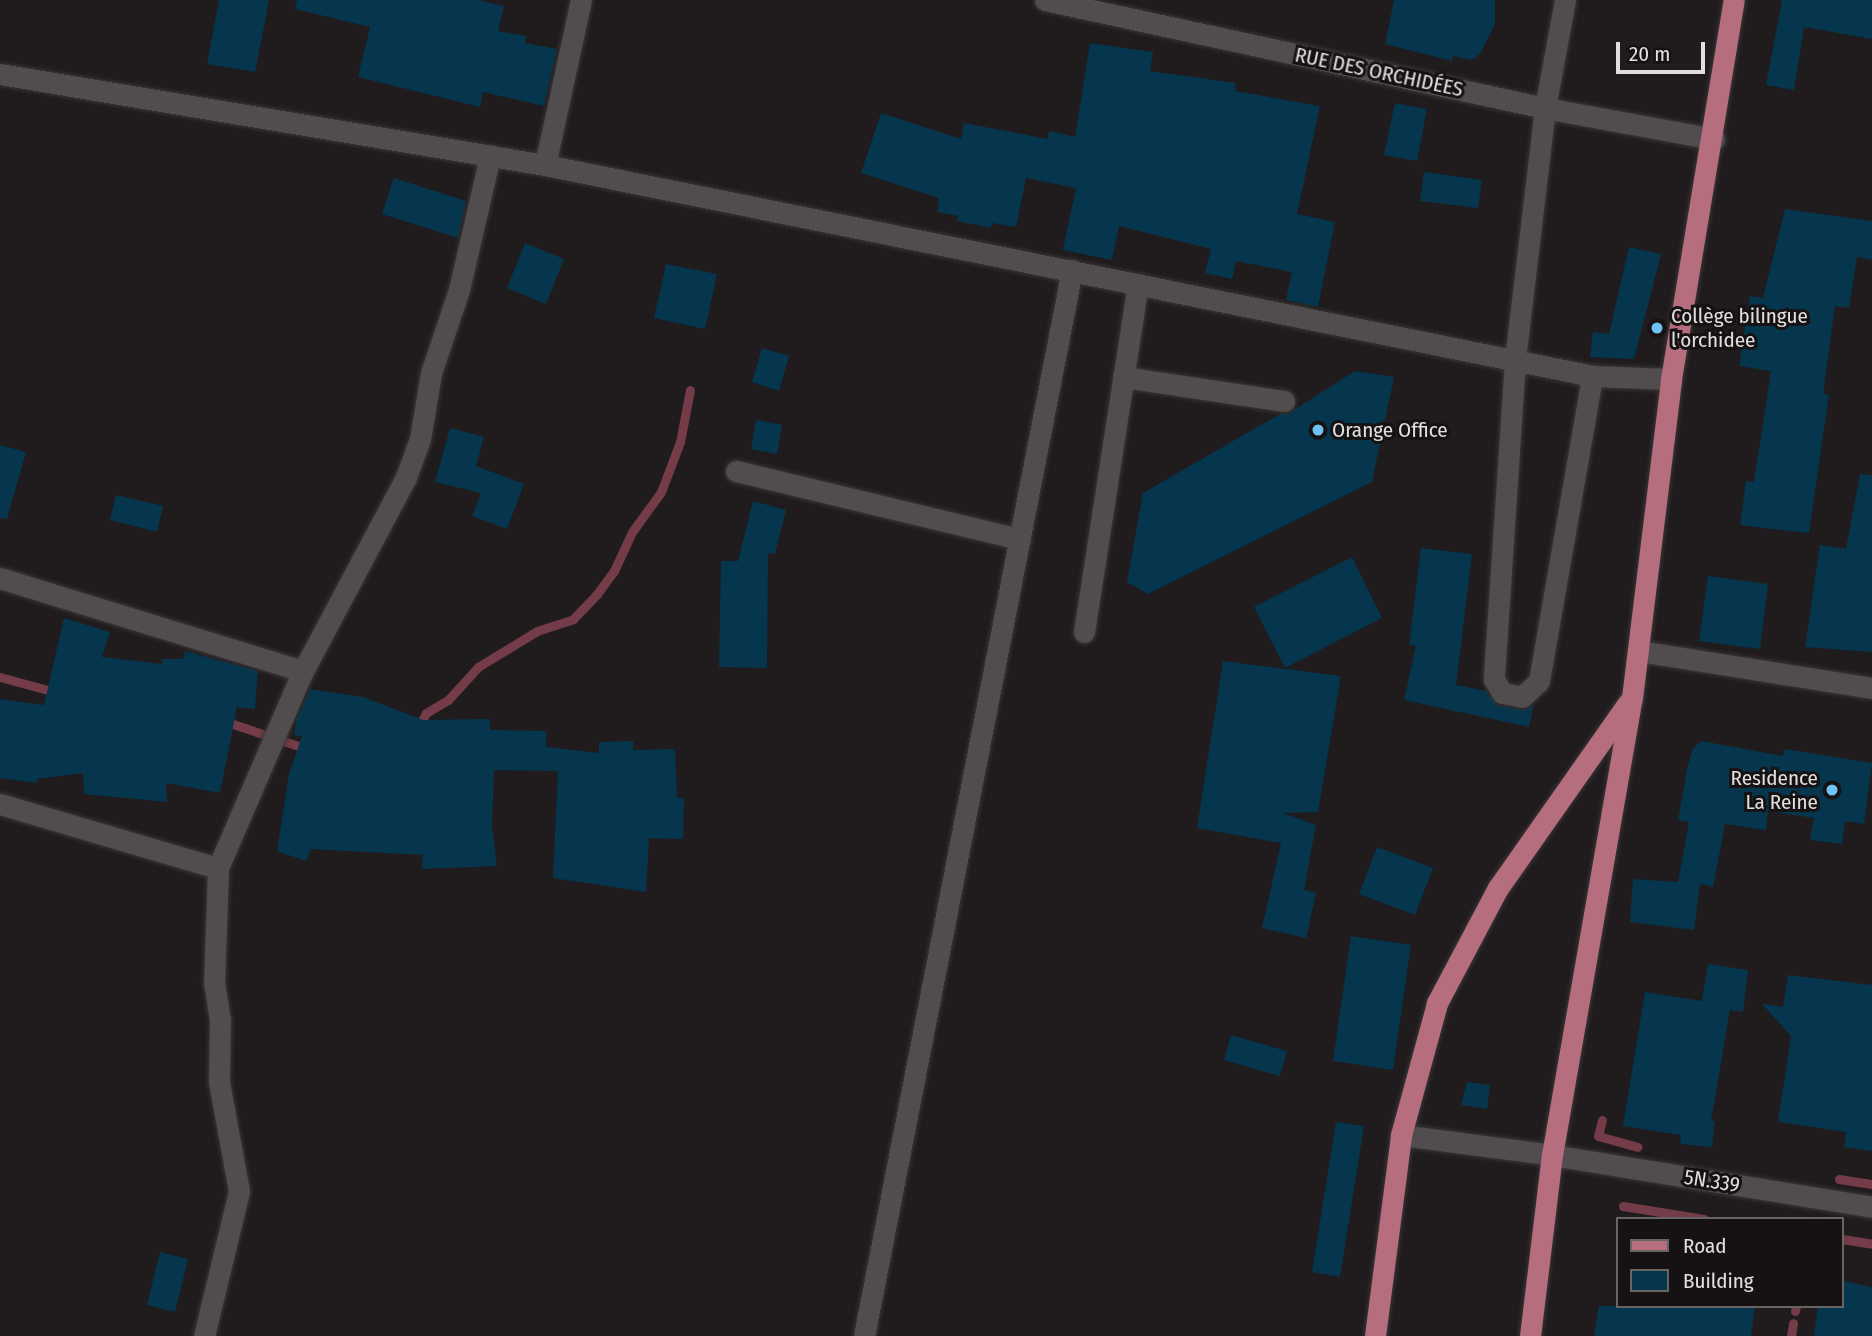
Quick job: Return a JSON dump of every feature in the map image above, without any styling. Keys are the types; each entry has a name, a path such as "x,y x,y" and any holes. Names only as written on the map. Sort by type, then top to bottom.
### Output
{"main road":[{"path":"1530,1336 1552,1154 1632,698 1671,379 1714,139 1734,0"},
{"path":"1376,1336 1401,1135 1424,1041 1461,952 1498,888 1632,698"}],"street":[{"path":"545,165 581,0"},
{"name":"RUE DES ORCHIDÉES","path":"1045,0 1545,108 1714,139"},
{"path":"1565,0 1545,108 1515,360 1494,679 1502,693 1522,697 1539,681 1592,376"},
{"path":"0,74 545,165 1592,376 1671,379"},
{"path":"207,1335 239,1191 219,1082 219,1020 214,984 218,868 303,671 386,518 420,439 431,373 459,290 490,156"},
{"path":"864,1336 1072,270"},
{"path":"1084,632 1138,284"},
{"path":"1123,377 1284,401"},
{"path":"736,471 1020,539"},
{"path":"0,578 303,671"},
{"path":"1639,651 1872,688"},
{"path":"0,804 218,868"},
{"name":"5N.339","path":"1401,1135 1552,1154 1872,1207"}],"building":[{"path":"219,0 269,0 255,72 207,64"},
{"path":"297,0 477,0 504,6 498,31 526,36 525,43 557,49 544,106 483,92 480,107 358,77 370,27 295,9"},
{"path":"1394,0 1495,0 1495,24 1480,54 1472,60 1453,56 1452,61 1385,44"},
{"path":"1782,0 1872,0 1872,39 1804,27 1794,90 1766,85"},
{"path":"1090,43 1153,52 1150,71 1236,83 1235,91 1320,106 1297,214 1335,222 1318,307 1286,300 1292,272 1236,261 1232,279 1205,273 1211,249 1119,226 1112,260 1063,250 1076,188 1026,178 1016,227 992,223 991,228 957,221 958,216 937,212 939,198 861,173 881,113 961,139 964,123 1048,139 1049,131 1075,137"},
{"path":"1395,103 1427,109 1417,161 1384,155"},
{"path":"1424,172 1482,180 1478,208 1420,201"},
{"path":"394,178 466,201 458,238 382,214"},
{"path":"1785,209 1872,221 1872,260 1857,257 1849,308 1835,306 1823,394 1829,395 1809,533 1740,525 1746,481 1754,482 1771,371 1739,366 1750,296 1763,298"},
{"path":"525,243 564,259 546,304 507,288"},
{"path":"1629,247 1661,254 1634,359 1590,357 1593,332 1609,334"},
{"path":"666,264 717,274 705,329 654,318"},
{"path":"762,348 789,356 779,391 752,382"},
{"name":"Orange Office","path":"1355,371 1394,377 1372,482 1148,594 1127,582 1143,493 1280,414 1289,413"},
{"path":"756,420 782,425 777,454 751,449"},
{"path":"450,428 484,437 476,466 524,484 507,529 472,516 481,493 435,482"},
{"path":"0,445 26,452 7,519 0,518"},
{"path":"1860,474 1872,475 1872,652 1805,647 1820,545 1846,549"},
{"path":"116,495 163,506 157,532 110,520"},
{"path":"753,501 786,510 775,554 768,553 767,668 719,667 721,561 738,561"},
{"path":"1421,548 1472,554 1456,685 1486,691 1499,706 1525,710 1534,704 1529,727 1404,700 1416,646 1409,645"},
{"path":"1352,557 1382,618 1285,668 1254,607"},
{"path":"1708,576 1768,584 1760,649 1699,641"},
{"path":"64,618 110,632 102,657 162,664 162,659 183,659 185,651 258,671 255,709 237,707 220,793 166,783 167,802 84,794 83,773 37,779 37,783 0,778 0,699 44,705"},
{"path":"1223,661 1341,676 1318,812 1283,813 1316,825 1304,890 1316,893 1306,938 1262,928 1281,843 1197,828"},
{"path":"310,689 363,697 423,720 490,719 490,730 546,731 546,747 599,753 599,742 633,741 633,750 675,749 677,797 684,798 683,839 649,838 646,892 553,878 558,771 494,770 492,826 497,866 422,869 423,855 311,849 306,861 277,851 289,774 302,736 294,735 297,718"},
{"path":"1702,741 1783,756 1784,749 1872,763 1864,824 1845,821 1842,844 1810,840 1814,818 1768,811 1766,830 1725,824 1713,887 1700,884 1694,930 1630,922 1633,879 1678,882 1689,822 1678,820 1693,748"},
{"path":"1377,847 1433,868 1415,915 1359,894"},
{"path":"1351,936 1411,945 1393,1070 1333,1061"},
{"path":"1708,964 1748,970 1743,1012 1730,1010 1711,1121 1715,1121 1712,1147 1680,1144 1681,1135 1623,1126 1645,992 1702,1001"},
{"path":"1788,975 1872,985 1872,1151 1844,1147 1846,1132 1778,1122 1791,1036 1762,1004 1783,1007"},
{"path":"1231,1035 1287,1051 1280,1076 1224,1060"},
{"path":"1467,1082 1490,1085 1487,1109 1461,1105"},
{"path":"1336,1122 1364,1126 1340,1277 1312,1272"},
{"path":"160,1252 188,1259 175,1312 147,1305"},
{"path":"1844,1281 1872,1287 1872,1336 1814,1336 1818,1308 1844,1308"},
{"path":"1599,1306 1755,1308 1751,1336 1594,1336"}],"waterway":[{"path":"417,730 426,713 448,700 478,667 537,631 573,619 597,594 614,571 632,532 661,492 680,442 690,390"},
{"path":"0,677 59,693"},
{"path":"224,721 310,750"},
{"path":"1602,1120 1598,1136 1638,1147"},
{"path":"1839,1179 1872,1184"},
{"path":"1623,1206 1692,1217"},
{"path":"1844,1239 1872,1244"},
{"path":"1791,1336 1793,1323"}],"place":[{"name":"Collège bilingue l'orchidee","path":"1657,328"},
{"name":"Orange Office","path":"1318,430"},
{"name":"Residence La Reine","path":"1832,790"}]}
